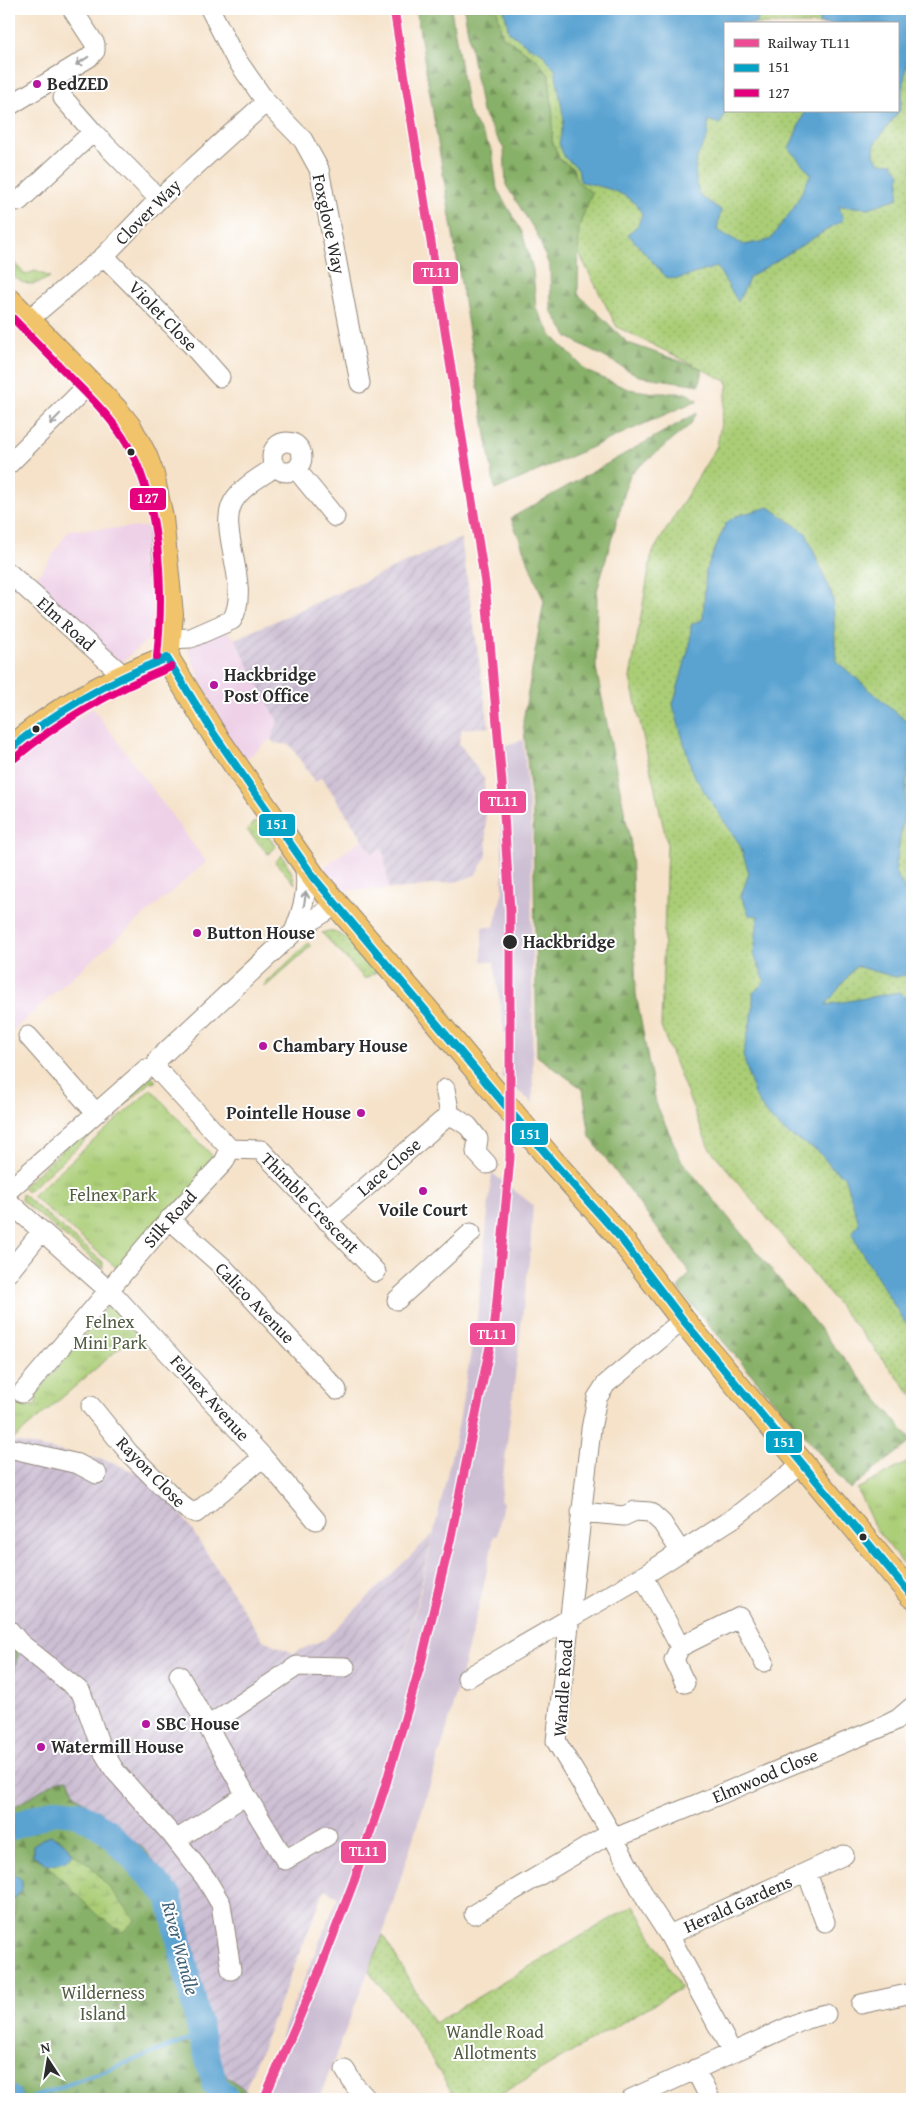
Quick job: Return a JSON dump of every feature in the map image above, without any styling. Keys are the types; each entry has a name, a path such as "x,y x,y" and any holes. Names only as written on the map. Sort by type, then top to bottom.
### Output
{"main road":[{"path":"9,300 115,409 130,428 145,456 162,518 166,548 171,614 168,649 214,734 304,864 336,905 553,1162 618,1235 683,1320 912,1596"},
{"path":"9,750 29,733 89,692 168,649"}],"street":[{"path":"9,106 88,58 95,51 95,44 72,9"},
{"name":"Foxglove Way","path":"210,9 234,56 266,102 303,140 319,169 360,382"},
{"path":"63,98 93,132 159,199"},
{"name":"Clover Way","path":"28,320 104,256 159,199 266,102"},
{"path":"19,201 93,132"},
{"name":"Violet Close","path":"104,256 191,344 220,377"},
{"path":"9,464 89,384"},
{"path":"283,441 293,442 300,450 302,460 296,469 283,472 274,467 271,457 274,447 283,441"},
{"path":"168,649 232,620 235,614 238,594 231,540 230,510 233,501 244,490 274,467"},
{"path":"296,469 335,516"},
{"name":"Elm Road","path":"9,573 122,675"},
{"path":"294,932 305,900 307,880 304,864"},
{"path":"9,1190 96,1113 152,1067 294,932 336,905"},
{"path":"28,1036 96,1113"},
{"path":"152,1067 159,1071 230,1149"},
{"path":"445,1089 450,1114 468,1126 478,1139 476,1152 487,1164"},
{"name":"Lace Close","path":"327,1221 450,1114"},
{"name":"Silk Road","path":"22,1394 169,1219 224,1162 230,1149"},
{"name":"Thimble Crescent","path":"230,1149 261,1150 292,1180 327,1221 376,1272"},
{"name":"Felnex Avenue","path":"9,1202 109,1290 263,1457 316,1520"},
{"name":"Calico Avenue","path":"169,1219 222,1266 337,1390"},
{"path":"9,1272 42,1230"},
{"path":"397,1300 471,1233"},
{"name":"Wandle Road","path":"683,1320 606,1384 597,1398 593,1413 568,1620 556,1741 612,1836 648,1903 669,1935 732,2052"},
{"name":"Rayon Close","path":"91,1406 129,1452 180,1504 196,1513 263,1457"},
{"path":"9,1448 78,1464 97,1474"},
{"path":"466,1678 643,1576 736,1517 802,1464"},
{"path":"581,1512 624,1516 635,1511 650,1512 662,1523 681,1552"},
{"path":"643,1576 680,1647"},
{"path":"685,1684 674,1660 680,1647 740,1617 764,1662"},
{"path":"9,1630 20,1643 81,1692 101,1748 115,1771 176,1840 206,1879 221,1904 232,1970"},
{"path":"208,1726 297,1666 345,1667"},
{"path":"179,1675 246,1795 285,1860 327,1836"},
{"name":"Elmwood Close","path":"474,1914 612,1836 882,1727 898,1719 912,1707"},
{"path":"176,1840 246,1795"},
{"name":"Herald Gardens","path":"669,1935 844,1855"},
{"name":"Herald Gardens","path":"807,1873 825,1922"},
{"path":"861,2004 912,1993"},
{"path":"631,2099 806,2019 826,2014"},
{"path":"695,2069 710,2099"},
{"path":"345,2070 355,2086 367,2099"}],"shaded area":[{"path":"149,527 156,608 148,639 120,664 31,582 45,567 69,530"},
{"path":"461,538 489,727 462,729 459,743 484,778 487,856 475,875 459,881 389,889 383,849 372,853 322,777 315,782 290,745 274,743 271,739 278,722 235,639"},
{"path":"222,628 235,639 278,722 271,739 242,762 204,688 188,649"},
{"path":"93,708 206,862 9,1034 9,768 37,744"},
{"path":"523,740 531,825 533,1103 502,1078 505,1038 494,962 482,961 482,927 494,927 503,890 499,747"},
{"path":"363,839 372,853 383,849 389,889 344,890 339,888 321,869"},
{"path":"492,1173 533,1205 530,1252 500,1501 503,1502 497,1536 494,1536 481,1598 445,1736 386,1925 319,2099 240,2099 245,2090 256,2096 338,1897 325,1889 342,1852 400,1673 458,1427 478,1311"},
{"path":"9,1441 109,1461 162,1484 263,1640 293,1653 325,1639 433,1534 400,1673 342,1852 325,1889 245,2090 227,2076 206,2044 181,1898 145,1850 56,1781 9,1810 9,1689 12,1684 9,1630"}],"green space":[{"path":"416,9 451,9 468,111 492,150 497,189 522,232 533,270 536,308 552,336 588,372 628,389 655,393 686,393 698,400 495,490"},
{"path":"464,9 497,9 502,36 536,59 549,75 553,117 552,141 560,160 573,168 576,180 592,193 579,226 578,294 628,343 703,369 699,385 639,376 568,337 551,310 550,268 537,234 506,185 504,149 482,112"},
{"path":"485,9 912,9 912,1395 708,1146 661,1027 667,843 630,678 652,553 717,446 728,382 617,327 496,93"},
{"path":"9,256 25,275 35,271 50,277 38,283 23,283 9,272"},
{"path":"697,413 690,425 630,474 597,591 596,668 631,845 636,994 656,1103 681,1160 912,1441 850,1489 678,1289 690,1273 590,1137 583,1089 537,1056 533,817 523,721 544,601 511,518"},
{"path":"257,820 276,847 268,854 247,830"},
{"path":"282,855 292,873 295,884 275,862"},
{"path":"328,931 343,936 362,952 378,971 365,979 322,933"},
{"path":"308,943 311,946 265,987 263,986"},
{"path":"147,1072 156,1081 151,1082 27,1192 22,1187"},
{"name":"Felnex Park","path":"151,1089 216,1160 119,1270 32,1196"},
{"path":"22,1194 103,1262 103,1268 21,1200"},
{"name":"Felnex Mini Park","path":"110,1303 137,1333 14,1439 9,1437 9,1415 24,1398 27,1408 36,1404 37,1393"},
{"path":"912,1460 912,1575 875,1528 857,1489"},
{"path":"9,1630 20,1643 12,1684 9,1689"},
{"name":"Wilderness Island","path":"68,1779 75,1795 145,1850 181,1898 206,2044 227,2076 245,2090 240,2099 9,2099 9,1810 56,1781"},
{"path":"49,1835 61,1839 73,1854 90,1865 136,1920 123,1932 97,1915 48,1865 33,1855 33,1845"},
{"path":"10,1870 22,1880 22,1889 15,1898 15,1911 9,1926"},
{"name":"Wandle Road Allotments","path":"634,1905 681,1988 492,2099 456,2099 411,2025 369,1971 383,1935 434,2023"}],"water":[{"path":"504,9 763,9 757,22 724,22 724,112 726,112 720,124 708,120 707,138 697,158 695,167 699,195 721,210 717,230 744,245 770,240 793,209 811,174 789,149 805,112 898,112 898,22 819,22 820,9 912,9 912,48 908,53 900,110 875,143 874,155 879,162 893,163 900,174 898,198 869,208 839,206 843,220 750,277 738,302 717,267 677,279 666,277 628,234 638,225 642,214 637,206 624,195 607,188 580,181 578,168 565,158 559,144 564,120 555,69 541,52 528,46 509,32"},
{"path":"769,507 806,533 833,598 836,661 912,726 904,813 895,872 912,902 912,974 895,977 856,966 826,1005 899,992 905,997 912,996 912,1329 904,1321 852,1234 859,1223 844,1176 832,1168 818,1151 789,1135 776,1124 764,1111 754,1094 743,1055 753,1010 753,993 765,981 754,955 758,916 749,915 741,896 749,873 740,845 693,774 673,705 690,644 691,625 703,619 706,570 726,523 736,516"},
{"path":"49,1835 63,1842 73,1854 65,1862 48,1865 33,1855 33,1845"},
{"path":"10,1870 22,1880 22,1889 15,1898 9,1899"}],"waterway":[{"name":"River Wandle","path":"9,1828 55,1811 77,1813 106,1830 169,1896 201,2035 215,2084 227,2099"},
{"path":"29,2099 201,2035"}],"rail line":[{"name":"TL11","path":"264,2099 321,1967 354,1881 385,1787 421,1663 450,1541 495,1322 510,1158 510,910 502,783 485,583 394,9"}],"transit line":[{"name":"127","path":"9,314 106,415 122,436 135,460 145,486 157,543 160,602 157,657"},
{"name":"151","path":"167,658 214,734 315,879 553,1162 618,1235 683,1320 912,1596"},
{"name":"151","path":"9,750 65,709 125,676 167,658"},
{"name":"127","path":"15,758 51,730 89,706 129,685 171,667"}],"place":[{"name":"BedZED","path":"37,84"},
{"name":"Hackbridge Post Office","path":"214,685"},
{"name":"Button House","path":"197,933"},
{"name":"Hackbridge","path":"510,942"},
{"name":"Chambary House","path":"263,1046"},
{"name":"Pointelle House","path":"361,1113"},
{"name":"Voile Court","path":"423,1191"},
{"name":"SBC House","path":"146,1724"},
{"name":"Watermill House","path":"41,1747"}]}
